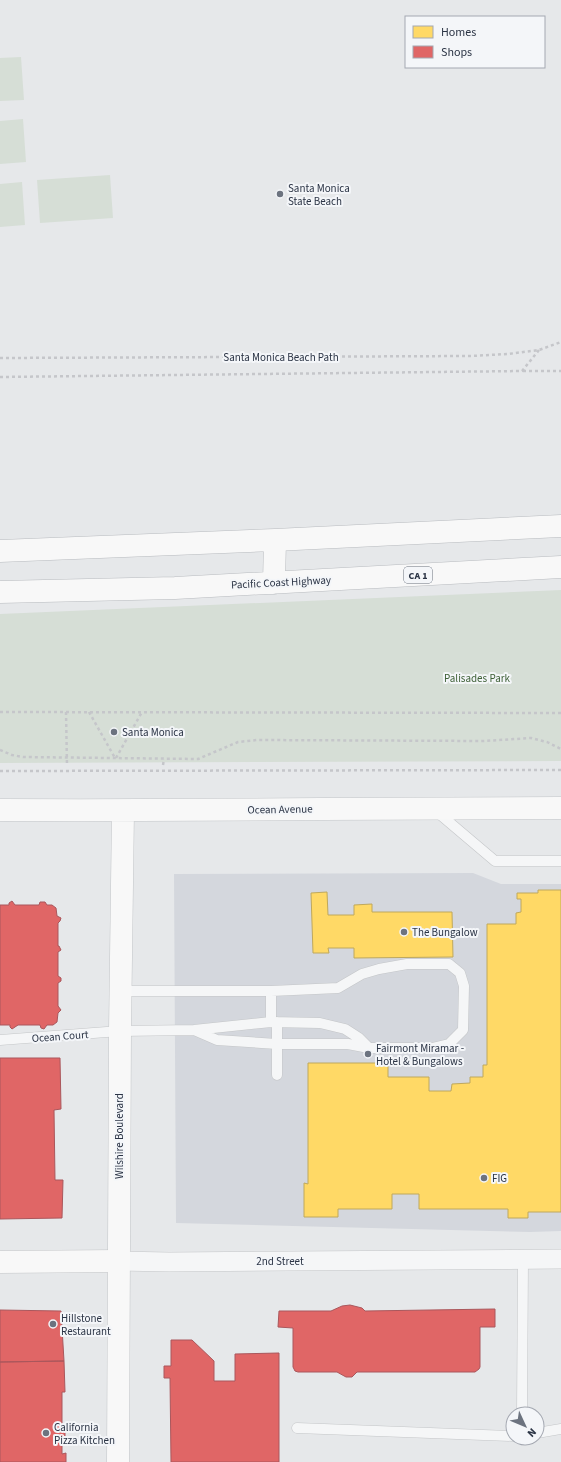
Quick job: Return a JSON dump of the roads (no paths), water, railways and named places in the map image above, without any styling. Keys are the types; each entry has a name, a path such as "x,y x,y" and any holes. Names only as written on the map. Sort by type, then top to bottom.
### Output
{"main road":[{"path":"0,551 275,540 561,526"},
{"path":"274,583 275,540"},
{"name":"Pacific Coast Highway","path":"0,592 175,588 561,566"},
{"name":"Ocean Avenue","path":"0,810 123,811 561,808"},
{"name":"Wilshire Boulevard","path":"118,1462 120,991 123,811"},
{"name":"2nd Street","path":"0,1262 118,1261"}],"street":[{"name":"2nd Street","path":"118,1261 561,1259"}],"lane":[{"path":"431,808 495,860 561,861"},
{"path":"120,991 271,991 338,988 362,974 407,964 449,964 460,973 464,986 463,1030 449,1044 432,1048 369,1048 348,1044 277,1044 217,1040 194,1030"},
{"path":"271,991 277,1044 277,1075"},
{"name":"Ocean Court","path":"0,1040 120,1031 194,1030 274,1022 320,1023 344,1029 359,1038 369,1048"},
{"path":"522,1406 523,1260"},
{"path":"297,1428 505,1436"},
{"path":"545,1432 561,1429"}],"place":[{"name":"Santa Monica State Beach","path":"280,194"},
{"name":"Santa Monica","path":"114,732"},
{"name":"The Bungalow","path":"404,932"},
{"name":"Fairmont Miramar - Hotel & Bungalows","path":"368,1054"},
{"name":"FIG","path":"484,1178"},
{"name":"Hillstone Restaurant","path":"53,1324"},
{"name":"California Pizza Kitchen","path":"46,1433"}],"park label":[{"name":"Palisades Park","path":"477,678"}]}
